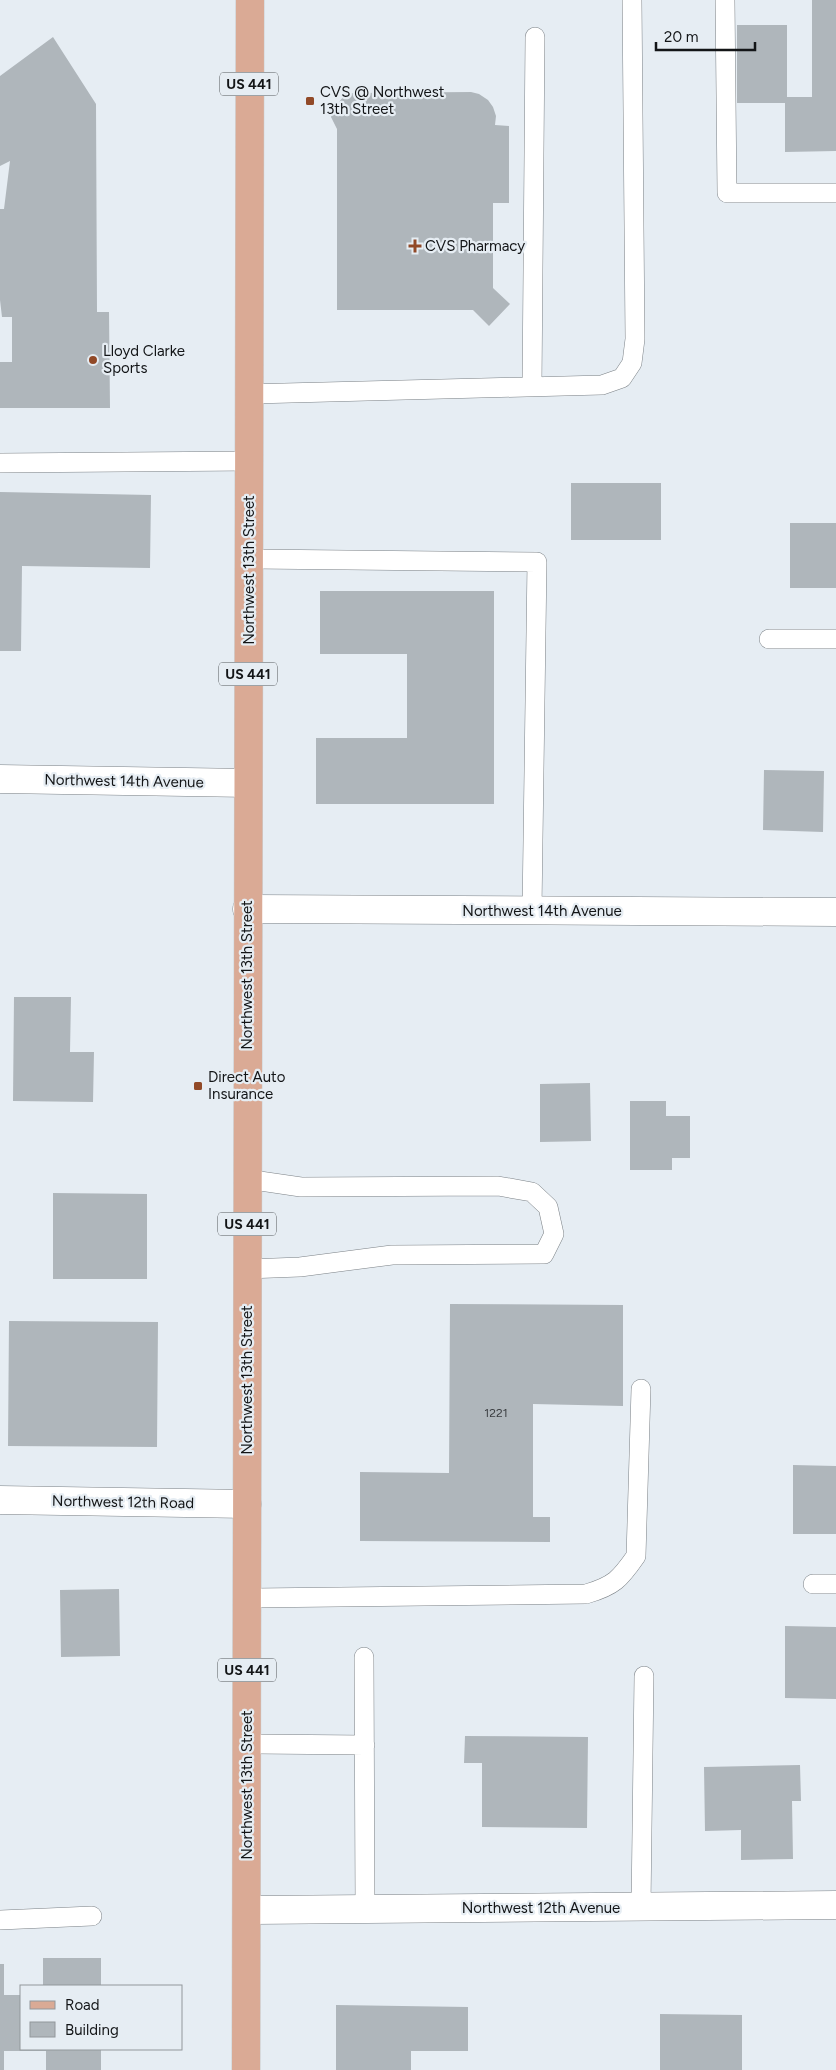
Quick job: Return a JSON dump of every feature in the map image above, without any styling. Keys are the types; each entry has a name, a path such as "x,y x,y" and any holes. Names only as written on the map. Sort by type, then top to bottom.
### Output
{"main road":[{"name":"Northwest 13th Street","path":"246,2070 250,0"}],"street":[{"name":"Northwest 14th Avenue","path":"0,779 248,783"},
{"name":"Northwest 14th Avenue","path":"247,909 836,912"},
{"name":"Northwest 12th Road","path":"0,1500 247,1504"},
{"name":"Northwest 12th Avenue","path":"247,1910 836,1905"}],"lane":[{"path":"249,394 602,385 622,378 632,363 635,339 632,0"},
{"path":"725,0 727,193 836,193"},
{"path":"532,387 535,37"},
{"path":"0,463 249,461"},
{"path":"249,559 537,562 532,910"},
{"path":"769,639 836,639"},
{"path":"247,1179 301,1187 498,1186 532,1192 548,1207 554,1234 544,1254 392,1255 300,1267 247,1269"},
{"path":"246,1598 586,1594 608,1588 624,1573 636,1556 641,1389"},
{"path":"813,1584 836,1584"},
{"path":"364,1657 366,1909"},
{"path":"641,1907 644,1676"},
{"path":"247,1744 364,1745"},
{"path":"0,1920 92,1916"}],"building":[{"path":"812,0 836,0 836,151 785,152 785,103 737,103 737,25 787,25 787,97 812,97"},
{"path":"53,37 96,104 97,312 109,312 110,408 0,408 0,362 12,362 12,317 2,317 0,300 0,209 4,209 10,161 0,166 0,76"},
{"name":"CVS Pharmacy","path":"471,92 479,94 488,100 496,116 495,125 509,126 509,203 493,203 493,288 510,304 489,326 473,310 337,310 337,129 331,117 333,109 344,96 353,93"},
{"path":"571,483 661,483 661,540 571,540"},
{"path":"0,492 151,495 150,568 22,566 21,651 0,651"},
{"path":"790,523 836,523 836,588 790,588"},
{"path":"320,591 494,591 494,804 316,804 316,738 407,738 407,654 320,654"},
{"path":"764,770 824,771 823,832 763,830"},
{"path":"14,997 71,997 70,1052 94,1052 93,1102 13,1101"},
{"path":"590,1083 591,1141 540,1142 540,1084"},
{"path":"630,1101 666,1101 666,1116 690,1116 690,1158 672,1158 672,1170 630,1170"},
{"path":"53,1193 147,1194 147,1279 53,1279"},
{"path":"450,1304 623,1305 623,1406 533,1404 533,1517 550,1517 550,1542 360,1541 360,1472 449,1473"},
{"path":"9,1321 158,1322 157,1447 8,1446"},
{"path":"793,1465 836,1466 836,1534 793,1534"},
{"path":"119,1589 120,1656 61,1657 60,1590"},
{"path":"785,1626 836,1627 836,1699 785,1698"},
{"path":"465,1736 588,1737 587,1828 482,1827 482,1763 464,1763"},
{"path":"800,1765 801,1801 792,1801 793,1859 741,1860 741,1830 705,1831 704,1767"},
{"path":"43,1958 101,1958 101,1985 43,1985"},
{"path":"0,1964 4,1964 4,1995 20,1995 20,2050 101,2050 101,2070 46,2070 46,2051 4,2051 4,2070 0,2070"},
{"path":"336,2005 468,2007 468,2051 411,2051 411,2070 336,2070"},
{"path":"660,2014 742,2015 742,2070 660,2070"}],"place":[{"name":"CVS @ Northwest 13th Street","path":"310,101"},
{"name":"CVS Pharmacy","path":"415,246"},
{"name":"Lloyd Clarke Sports","path":"93,360"},
{"name":"Direct Auto Insurance","path":"198,1086"}]}
